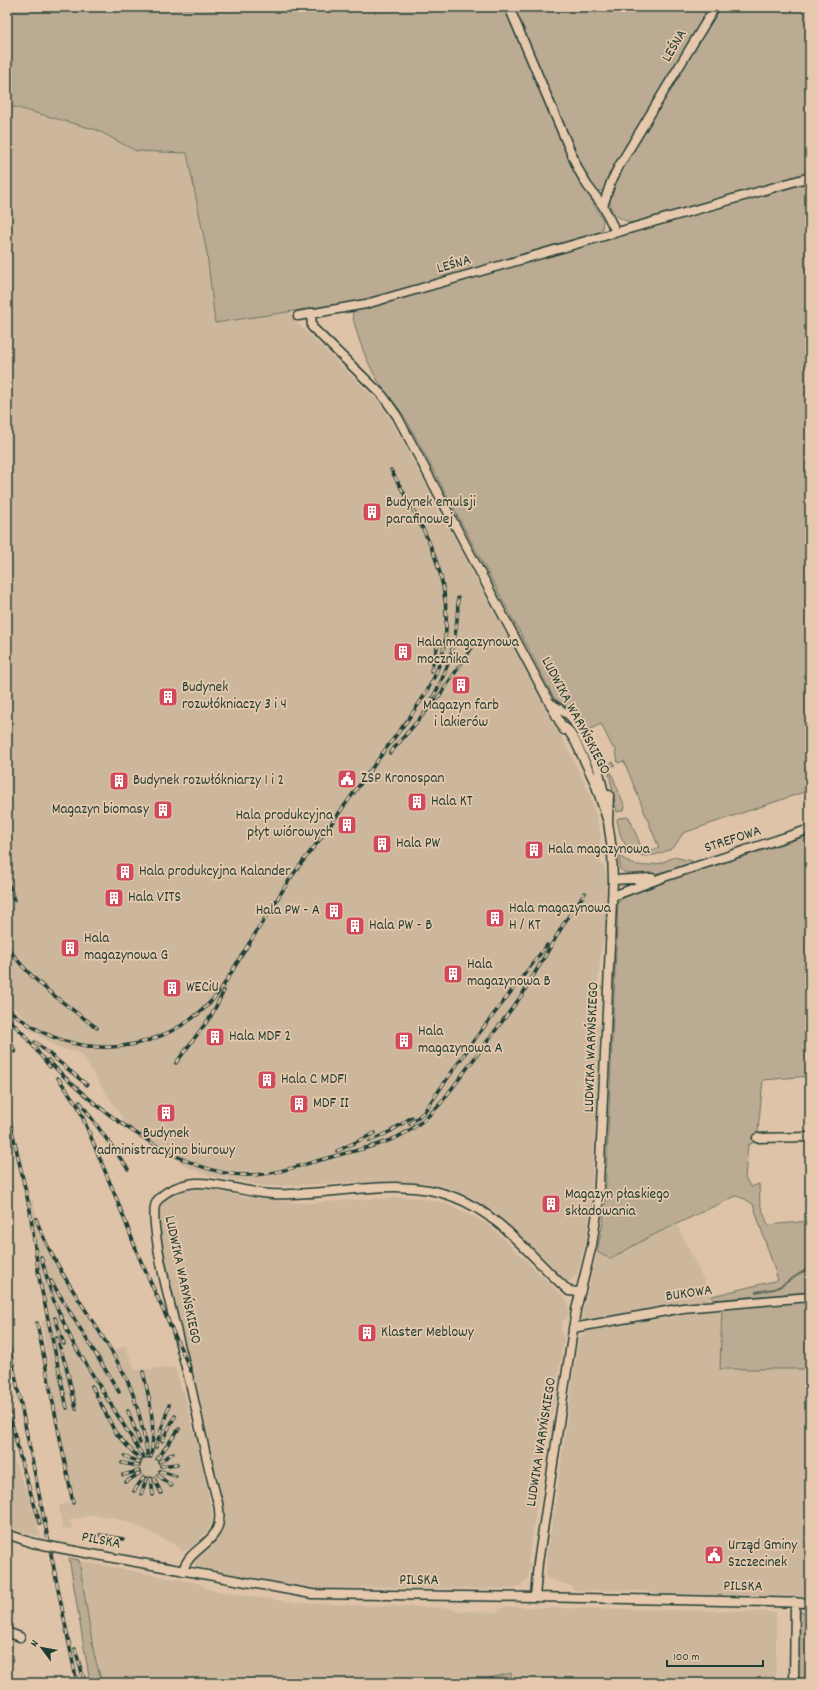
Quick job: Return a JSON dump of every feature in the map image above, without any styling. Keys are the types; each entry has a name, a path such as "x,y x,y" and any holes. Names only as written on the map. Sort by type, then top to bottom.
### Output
{"street":[{"path":"509,7 578,169 591,191 603,206 616,232"},
{"name":"LEŚNA","path":"603,206 611,182 619,166 715,7"},
{"name":"LEŚNA","path":"298,316 366,304 810,177"},
{"name":"LUDWIKA WARYŃSKIEGO","path":"311,313 312,327 365,377 383,396 397,416 562,725 568,730 586,762 596,783 607,817 612,850 613,896 598,1206 592,1245 579,1292 573,1328 534,1596"},
{"path":"552,704 570,716 598,768 607,817"},
{"name":"STREFOWA","path":"613,896 664,877 810,829"},
{"name":"STREFOWA","path":"613,880 637,880 664,877"},
{"path":"757,1138 810,1136"},
{"name":"LUDWIKA WARYŃSKIEGO","path":"183,1571 187,1561 215,1532 219,1523 220,1511 170,1303 154,1225 154,1212 156,1204 165,1193 193,1183 205,1183 246,1192 276,1194 405,1187 440,1192 463,1200 485,1212 504,1228 569,1291 579,1292"},
{"name":"BUKOWA","path":"573,1328 690,1307 810,1297"},
{"name":"PILSKA","path":"7,1534 32,1543 312,1594 534,1596 810,1603"},
{"path":"794,1683 795,1602"},
{"path":"7,1632 20,1637"}],"shaded area":[{"path":"7,7 507,7 576,170 603,220 602,232 600,234 366,300 215,323 207,253 187,153 136,151 97,130 7,105"},
{"path":"512,7 713,7 603,191 599,191 591,186 579,165"},
{"path":"719,7 810,7 810,174 636,224 624,220 617,216 612,210 610,204 612,189 620,170"},
{"path":"7,105 97,130 136,151 187,153 207,253 215,323 291,312 293,319 376,399 384,409 403,442 433,498 439,515 446,522 576,764 589,792 599,826 601,836 599,845 600,862 605,869 607,879 605,928 601,951 595,1018 600,1027 591,1208 586,1240 577,1274 569,1282 563,1280 532,1252 497,1214 475,1200 449,1188 431,1184 410,1182 358,1184 358,1182 264,1186 211,1176 188,1167 119,1124 123,1119 80,1053 57,1047 25,1026 28,1021 7,1002 7,870 13,891 7,867"},
{"path":"810,180 810,790 683,833 672,848 660,854 647,856 641,855 635,853 623,841 617,820 618,818 629,817 644,854 659,848 624,761 618,763 615,752 617,751 613,748 601,724 587,731 577,715 554,698 406,419 375,377 359,339 352,311"},
{"path":"613,762 615,765 609,768 625,807 624,810 617,812 608,768 608,765"},
{"path":"810,835 810,1076 763,1080 757,1141 748,1145 745,1178 751,1187 759,1184 760,1204 768,1225 810,1221 810,1292 713,1300 712,1296 778,1280 753,1204 745,1199 736,1196 649,1237 610,1259 597,1252 603,1223 605,1202 618,903 625,897 680,875 715,866"},
{"path":"619,856 632,864 645,866 661,863 674,857 692,861 693,863 655,874 635,875 626,873 620,869"},
{"path":"202,1188 245,1197 304,1203 417,1197 444,1203 487,1223 567,1300 569,1308 567,1318 563,1320 561,1332 564,1338 545,1448 528,1563 531,1564 528,1579 522,1585 512,1589 375,1587 324,1590 255,1580 196,1567 194,1563 196,1556 220,1528 157,1225 157,1208 163,1199 188,1190"},
{"path":"33,1200 38,1220 53,1252 71,1284 114,1351 125,1345 135,1370 175,1367 182,1391 184,1391 194,1434 196,1434 212,1511 212,1522 208,1531 191,1548 183,1552 173,1544 138,1526 112,1517 91,1515 70,1520 72,1528 63,1530 59,1505 71,1503 45,1375 50,1373 41,1321 47,1319 37,1282 31,1220 33,1219 29,1201"},
{"path":"677,1224 713,1300 683,1303 584,1322 582,1312 597,1252 610,1259 649,1237"},
{"path":"810,1300 810,1369 720,1369 722,1306"},
{"path":"722,1306 720,1369 810,1369 810,1597 663,1595 643,1591 572,1590 572,1586 548,1579 546,1576 546,1554 550,1538 579,1337 586,1333 586,1331 666,1314"},
{"path":"7,1433 14,1460 29,1497 41,1537 7,1526"},
{"path":"69,1558 79,1560 94,1654 102,1683 90,1683"},
{"path":"79,1561 198,1583 210,1590 296,1603 450,1608 458,1611 495,1612 504,1607 776,1612 776,1683 511,1683 510,1673 473,1683 102,1683 94,1654"},
{"path":"798,1612 810,1612 810,1683 797,1683"},
{"path":"511,1673 511,1683 473,1683 473,1682"}],"waterway":[{"path":"756,1292 774,1289 781,1286 810,1267"}],"railway":[{"path":"7,1008 27,1024 61,1040 86,1046 115,1047 147,1041 177,1028 204,1009 219,992 291,877 414,712 430,685 442,656 445,640 446,616 440,572 424,531 391,470"},
{"path":"433,697 449,662 457,624 458,598"},
{"path":"431,671 439,640"},
{"path":"390,753 440,695 473,646"},
{"path":"7,879 14,900"},
{"path":"48,1060 66,1079 88,1098 113,1118 140,1136 168,1152 196,1164 223,1173 249,1175 270,1173 380,1144 417,1126 441,1103 522,995 566,920 585,893"},
{"path":"410,1124 424,1112 477,1036 547,945"},
{"path":"7,946 16,959 37,981 97,1028"},
{"path":"176,1063 211,1016 224,991"},
{"path":"7,1017 28,1039"},
{"path":"7,1034 15,1052"},
{"path":"25,1036 50,1067"},
{"path":"35,1042 87,1085"},
{"path":"58,1078 78,1106 139,1257 191,1371"},
{"path":"80,1102 128,1169"},
{"path":"7,1108 30,1210 39,1277 67,1408"},
{"path":"370,1141 391,1131 412,1117"},
{"path":"337,1151 375,1133"},
{"path":"36,1219 55,1261 104,1338 126,1378 137,1406 148,1457"},
{"path":"41,1257 53,1299 73,1343 144,1458"},
{"path":"51,1281 119,1392"},
{"path":"55,1318 64,1344"},
{"path":"37,1323 73,1503"},
{"path":"7,1335 77,1683"},
{"path":"57,1338 66,1366 76,1409"},
{"path":"143,1372 153,1424 151,1457"},
{"path":"92,1386 115,1432 141,1460"},
{"path":"7,1403 22,1465 40,1523"},
{"path":"156,1447 169,1405"},
{"path":"128,1411 140,1443"},
{"path":"162,1441 175,1416"},
{"path":"157,1459 179,1429"},
{"path":"159,1462 173,1453"},
{"path":"125,1456 140,1463"},
{"path":"122,1463 139,1466"},
{"path":"161,1466 177,1464"},
{"path":"123,1475 139,1471"},
{"path":"160,1471 176,1476"},
{"path":"126,1482 140,1473"},
{"path":"158,1475 171,1486"},
{"path":"134,1491 144,1477"},
{"path":"141,1494 147,1478"},
{"path":"151,1478 153,1495"},
{"path":"154,1478 161,1493"},
{"path":"100,1535 123,1539"},
{"path":"75,1649 85,1683"}],"place":[{"name":"Budynek emulsji parafinowej","path":"372,512"},
{"name":"Hala magazynowa mocznika","path":"403,652"},
{"name":"Magazyn farb i lakierów","path":"461,685"},
{"name":"Budynek rozwłókniaczy 3 i 4","path":"168,697"},
{"name":"ZSP Kronospan","path":"347,779"},
{"name":"Budynek rozwłókniarzy 1 i 2","path":"119,781"},
{"name":"Hala KT","path":"417,802"},
{"name":"Magazyn biomasy","path":"163,810"},
{"name":"Hala produkcyjna płyt wiórowych","path":"347,825"},
{"name":"Hala PW","path":"382,844"},
{"name":"Hala magazynowa","path":"534,850"},
{"name":"Hala produkcyjna Kalander","path":"125,872"},
{"name":"Hala VITS","path":"114,898"},
{"name":"Hala PW - A","path":"334,911"},
{"name":"Hala magazynowa H / KT","path":"495,918"},
{"name":"Hala PW - B","path":"355,926"},
{"name":"Hala magazynowa G","path":"70,948"},
{"name":"Hala magazynowa B","path":"453,974"},
{"name":"WECiU","path":"172,988"},
{"name":"Hala MDF 2","path":"215,1037"},
{"name":"Hala magazynowa A","path":"404,1041"},
{"name":"Hala C MDF1","path":"267,1080"},
{"name":"MDF II","path":"299,1104"},
{"name":"Budynek administracyjno biurowy","path":"166,1113"},
{"name":"Magazyn płaskiego składowania","path":"551,1204"},
{"name":"Klaster Meblowy","path":"367,1333"},
{"name":"Urząd Gminy Szczecinek","path":"714,1555"}]}
